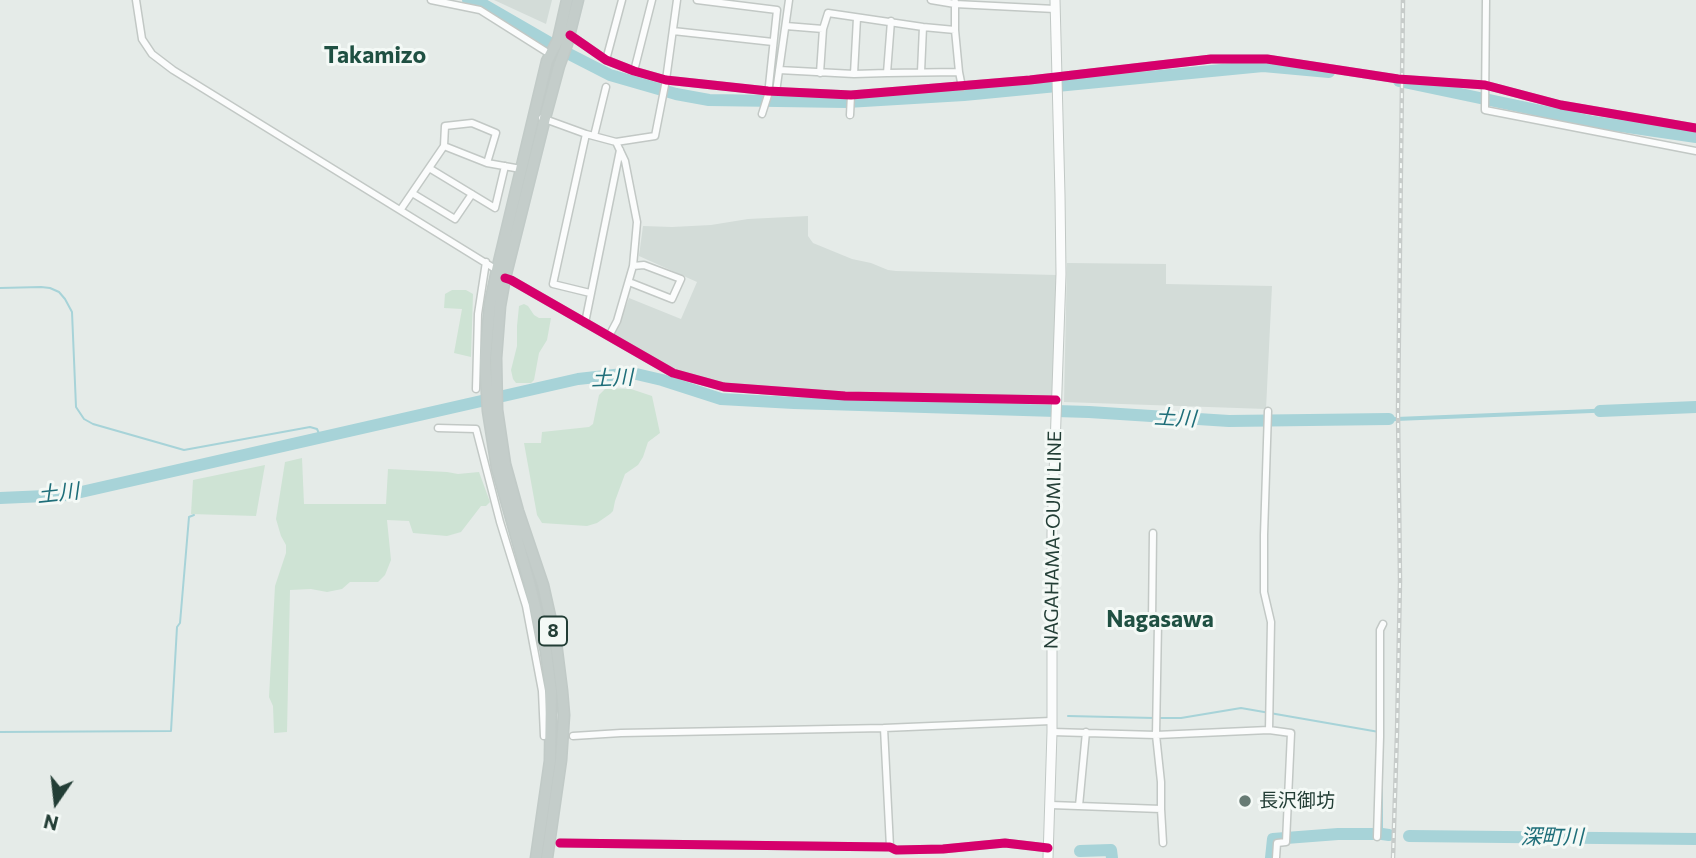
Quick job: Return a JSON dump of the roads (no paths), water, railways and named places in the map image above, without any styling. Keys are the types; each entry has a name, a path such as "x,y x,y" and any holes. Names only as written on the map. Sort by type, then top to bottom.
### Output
{"highway":[{"name":"8","path":"501,274 539,117 546,56 565,40 567,0"},
{"name":"8","path":"536,858 550,761 551,691 546,650 497,468 491,359 500,306 501,274 521,169 559,66 578,0"},
{"name":"8","path":"493,411 518,511 543,586 556,643 562,691 564,715 561,760 547,858"}],"main road":[{"path":"1055,5 1057,77"},
{"name":"NAGAHAMA-OUMI LINE","path":"1048,858 1052,732 1052,533 1061,274 1057,77"}],"street":[{"path":"136,0 142,39 152,54 173,70 401,209 501,274 673,373 724,387 845,396 1056,402"},
{"path":"431,0 480,10 546,56"},
{"path":"606,60 622,0"},
{"path":"634,71 652,0"},
{"path":"539,117 616,142 655,136 666,82 677,0"},
{"path":"697,0 777,10 771,93"},
{"path":"763,113 779,71 789,0"},
{"path":"931,0 1055,5"},
{"path":"1486,0 1485,110 1696,151"},
{"path":"955,2 955,30 962,87"},
{"path":"820,73 823,29 828,13 955,30"},
{"path":"854,74 857,18"},
{"path":"887,73 891,21"},
{"path":"786,26 823,29"},
{"path":"921,72 923,27"},
{"path":"673,31 774,42"},
{"path":"565,40 606,60 666,82 771,93 851,95 962,87 1212,59 1267,59 1398,79 1485,88 1560,105 1696,128"},
{"path":"779,71 854,74 959,72"},
{"path":"590,293 553,284 590,135 606,87"},
{"path":"850,115 851,95"},
{"path":"401,209 444,146 445,126 472,123 496,133 487,163"},
{"path":"609,336 617,321 633,266 637,222 625,161 616,142"},
{"path":"444,146 487,163 521,169"},
{"path":"585,323 620,150"},
{"path":"429,167 495,208 505,166"},
{"path":"412,194 455,219 472,194"},
{"path":"476,389 478,314 486,262"},
{"path":"629,282 672,299 681,279 644,265 633,266"},
{"path":"1268,411 1264,593 1271,622 1269,730"},
{"path":"438,428 476,429 499,522 526,606 542,691 544,736"},
{"path":"1153,534 1152,621 1158,623 1156,735 1163,843"},
{"path":"1377,837 1380,630 1383,624"},
{"path":"573,736 1051,721"},
{"path":"884,728 890,847"},
{"path":"1052,732 1156,735 1269,730 1291,733 1286,842 1277,843 1276,858"},
{"path":"1079,806 1086,732"},
{"path":"1051,805 1161,809"},
{"path":"560,844 890,847 896,850 1005,843 1048,848"}],"water":[{"path":"1616,408 1616,412 1372,422 1372,418"}],"waterway":[{"path":"468,0 479,2 610,75 676,94 709,100 847,102 964,95 1263,66 1329,72"},
{"path":"1399,81 1594,122 1696,137"},
{"path":"0,288 50,288 65,299 72,312 76,407 84,419 93,424 184,450 310,427 317,429 321,438"},
{"name":"土川","path":"0,498 68,495 578,379 632,373 721,399 1089,412 1229,421 1389,419"},
{"name":"土川","path":"1600,411 1696,407"},
{"path":"0,732 171,731 177,627 180,623 189,517 194,515"},
{"path":"1160,718 1181,718 1241,708 1379,732"},
{"path":"1068,716 1154,718"},
{"path":"1382,766 1382,834"},
{"name":"深町川","path":"1271,858 1273,839 1338,834 1389,835"},
{"name":"深町川","path":"1409,836 1696,839"},
{"name":"深町川","path":"1080,851 1111,850 1112,858"}],"railway":[{"path":"1393,858 1400,581 1398,411 1403,0"}],"place":[{"name":"長沢御坊","path":"1245,801"}],"district":[{"name":"Takamizo","path":"375,55"},
{"name":"Nagasawa","path":"1160,619"}]}
